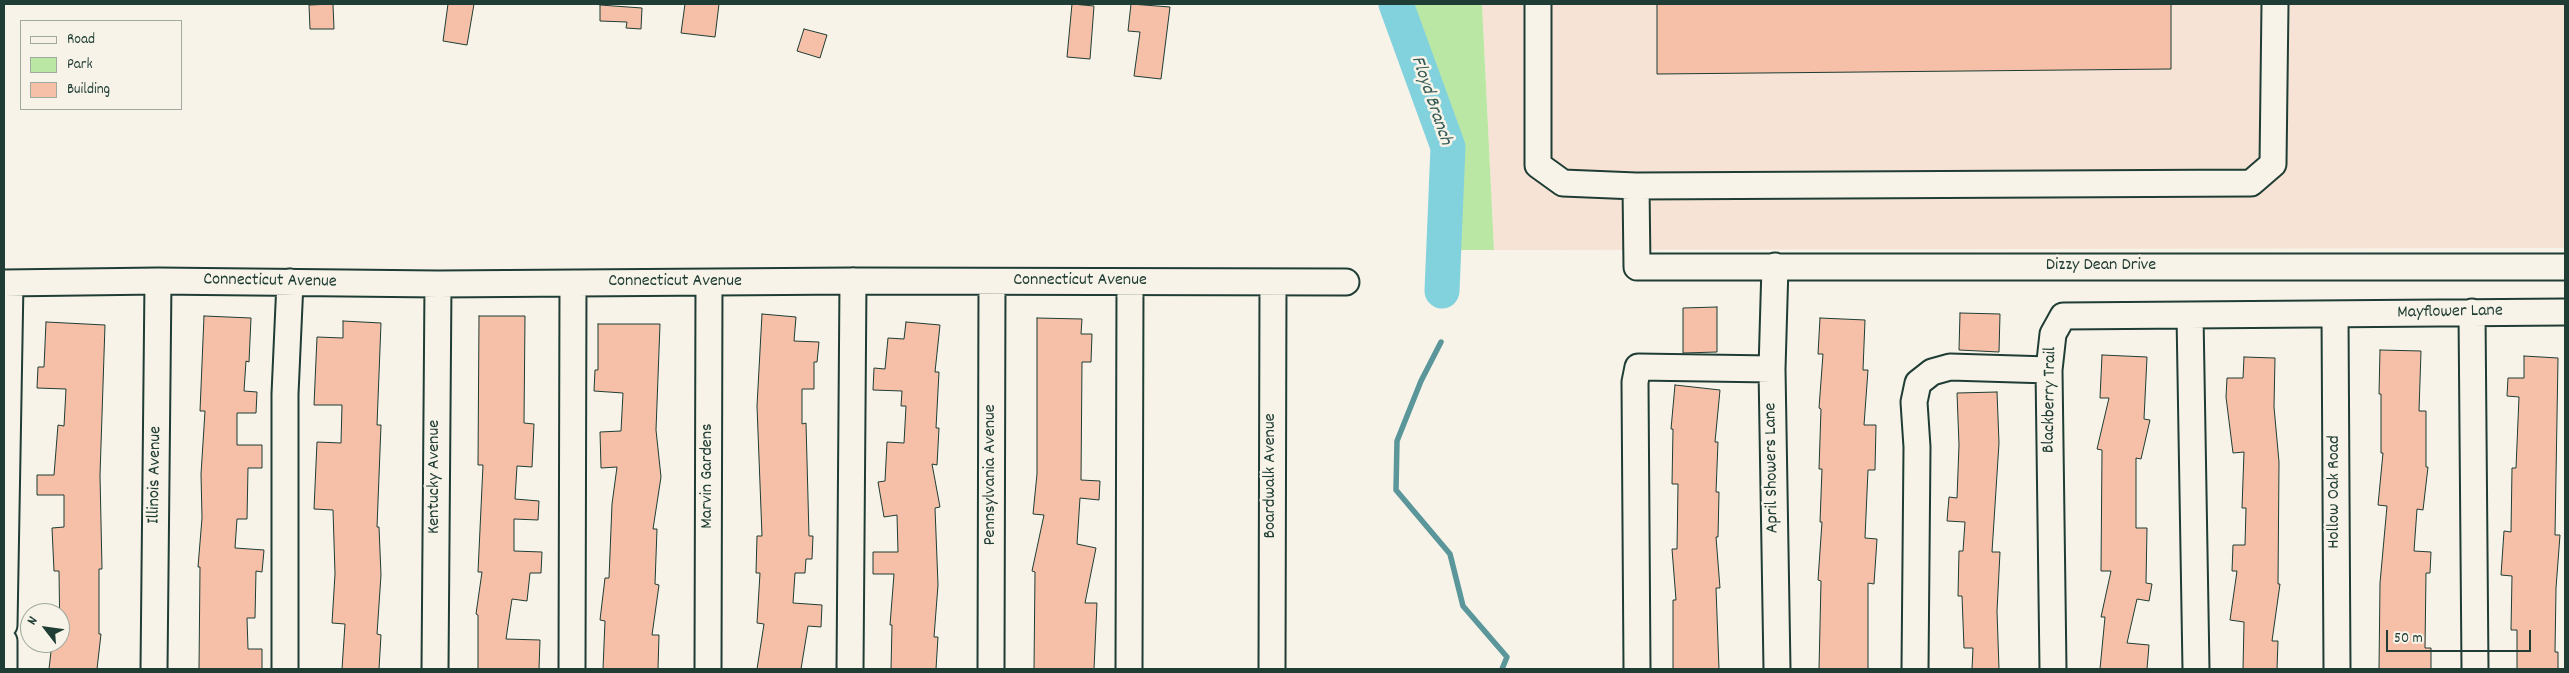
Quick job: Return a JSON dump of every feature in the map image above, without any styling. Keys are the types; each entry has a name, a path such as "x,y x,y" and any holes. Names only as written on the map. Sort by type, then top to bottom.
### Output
{"street":[{"path":"1538,4 1538,165 1563,183 1636,186 2251,183 2273,164 2275,4"},
{"name":"Dizzy Dean Drive","path":"1636,186 1637,267 2565,267"},
{"name":"April Showers Lane","path":"1775,266 1772,368 1776,669"},
{"name":"Connecticut Avenue","path":"7,283 158,281 438,284 853,281 1346,282"},
{"name":"Illinois Avenue","path":"154,669 158,281"},
{"path":"850,669 853,281"},
{"path":"285,669 285,394 290,282"},
{"name":"Pennsylvania Avenue","path":"991,669 992,282"},
{"name":"Boardwalk Avenue","path":"1272,669 1273,282"},
{"path":"4,626 7,283"},
{"name":"Marvin Gardens","path":"708,669 709,283"},
{"path":"1129,669 1130,283"},
{"name":"Kentucky Avenue","path":"435,669 438,284"},
{"path":"572,284 572,669"},
{"path":"2472,312 2475,669"},
{"name":"Mayflower Lane","path":"2335,314 2565,312"},
{"name":"Blackberry Trail","path":"2053,669 2049,370 2053,334 2063,316 2335,314"},
{"name":"Hollow Oak Road","path":"2335,314 2337,669"},
{"path":"2190,315 2196,669"},
{"path":"1637,669 1635,382 1638,367 1772,368"},
{"path":"1914,669 1917,448 1914,402 1918,383 1932,372 1950,367 2049,370"},
{"path":"4,641 4,669"}],"shaded area":[{"path":"1482,4 2565,4 2565,248 1494,250"}],"green space":[{"path":"1389,4 1482,4 1494,250 1440,250 1432,131 1413,65"}],"building":[{"path":"333,4 334,29 310,29 309,5"},
{"path":"448,4 474,4 467,45 443,41"},
{"path":"685,4 719,4 715,37 681,33"},
{"path":"1072,4 1094,6 1090,59 1067,57"},
{"path":"1131,4 1170,7 1161,79 1134,76 1140,32 1128,31"},
{"path":"1657,4 2171,4 2171,69 1657,74"},
{"path":"600,5 642,8 641,29 626,28 627,22 600,21"},
{"path":"804,29 827,35 820,58 797,51"},
{"path":"1717,307 1717,352 1683,353 1683,308"},
{"path":"1960,313 2000,314 1999,352 1959,350"},
{"path":"762,314 796,317 794,341 819,342 817,362 814,362 814,389 802,389 802,424 806,423 809,536 813,536 812,559 806,559 805,573 795,573 793,603 822,605 821,627 808,626 801,669 757,669 764,624 757,623 760,573 756,573 757,536 762,536 757,406"},
{"path":"204,316 251,318 249,362 246,361 244,391 257,392 256,413 237,413 237,445 262,445 262,468 248,468 247,519 237,519 235,548 264,550 262,572 256,571 255,618 247,618 248,649 262,649 262,669 199,669 200,567 198,567 202,518 201,474 205,411 200,411"},
{"path":"479,316 525,316 524,423 534,424 532,467 517,466 515,499 539,501 538,520 514,519 514,551 542,552 541,573 530,573 527,601 512,599 506,639 540,640 539,669 478,669 478,615 476,614 482,572 478,572 483,465 478,465"},
{"path":"1037,318 1082,319 1081,334 1092,334 1091,362 1082,362 1081,480 1100,481 1099,500 1080,498 1077,544 1096,548 1085,603 1097,603 1094,669 1034,669 1035,572 1032,571 1044,515 1033,514 1037,474"},
{"path":"1820,318 1865,320 1863,370 1868,370 1864,425 1876,425 1875,470 1868,470 1865,538 1877,539 1874,584 1868,583 1868,669 1819,669 1821,581 1818,580 1822,522 1820,522 1822,469 1819,469 1821,409 1819,408 1823,354 1818,354"},
{"path":"343,321 381,323 377,425 381,425 377,527 379,527 381,575 377,634 381,635 379,669 342,669 345,624 332,623 335,574 333,510 314,509 317,442 341,443 342,405 314,405 317,337 343,338"},
{"path":"46,322 105,325 100,475 102,569 99,569 99,634 101,634 97,669 49,669 51,653 70,653 70,603 59,603 59,571 54,571 52,528 64,527 64,495 37,495 37,475 54,475 58,425 64,426 66,389 37,388 38,367 44,367"},
{"path":"906,322 940,325 935,372 939,372 936,428 939,428 937,465 932,464 940,507 935,508 938,585 934,637 938,637 936,669 891,669 892,625 890,625 894,574 873,574 873,552 898,552 897,515 884,517 878,482 885,481 887,442 904,443 906,406 901,406 902,391 873,390 874,368 885,369 888,338 904,339"},
{"path":"598,324 660,324 656,430 661,477 653,529 657,529 655,584 659,585 652,635 659,635 658,669 603,669 605,621 600,620 605,578 609,578 612,504 617,467 601,468 600,432 621,431 623,393 594,391 595,370 598,370"},
{"path":"2380,350 2421,351 2419,411 2426,411 2426,467 2428,467 2423,510 2417,509 2414,551 2431,552 2430,573 2426,573 2425,648 2431,648 2431,669 2379,669 2380,583 2387,506 2378,505 2383,453 2381,453 2381,394 2379,394"},
{"path":"2102,355 2147,357 2144,419 2150,420 2141,459 2136,458 2136,528 2147,528 2146,583 2152,584 2149,601 2137,599 2127,643 2149,645 2147,669 2100,669 2105,617 2101,617 2111,571 2101,571 2102,450 2097,449 2109,398 2100,398"},
{"path":"2524,356 2558,358 2555,535 2560,535 2556,588 2555,652 2558,652 2558,669 2517,669 2517,630 2511,630 2512,576 2501,575 2504,531 2511,532 2512,468 2516,468 2519,397 2507,396 2508,378 2524,378"},
{"path":"2244,357 2275,358 2274,407 2279,462 2278,584 2280,584 2272,641 2278,641 2277,669 2243,669 2244,622 2230,620 2237,571 2232,571 2233,545 2245,545 2246,508 2242,508 2244,452 2233,453 2226,397 2227,378 2243,378"},
{"path":"1675,385 1720,390 1715,442 1718,442 1716,492 1719,492 1718,537 1716,537 1720,588 1716,588 1719,669 1673,669 1673,600 1676,600 1672,549 1677,549 1678,484 1672,484 1673,429 1671,429"},
{"path":"1997,392 1999,443 1992,552 2000,552 1997,611 1999,669 1972,669 1973,648 1964,648 1962,596 1958,596 1959,551 1963,551 1965,522 1947,521 1949,497 1957,498 1959,445 1957,393"}],"waterway":[{"name":"Floyd Branch","path":"1396,4 1448,147 1442,291"},
{"name":"Floyd Branch","path":"1441,342 1421,381 1397,441 1396,490 1450,554 1463,606 1507,657 1502,669"}]}
